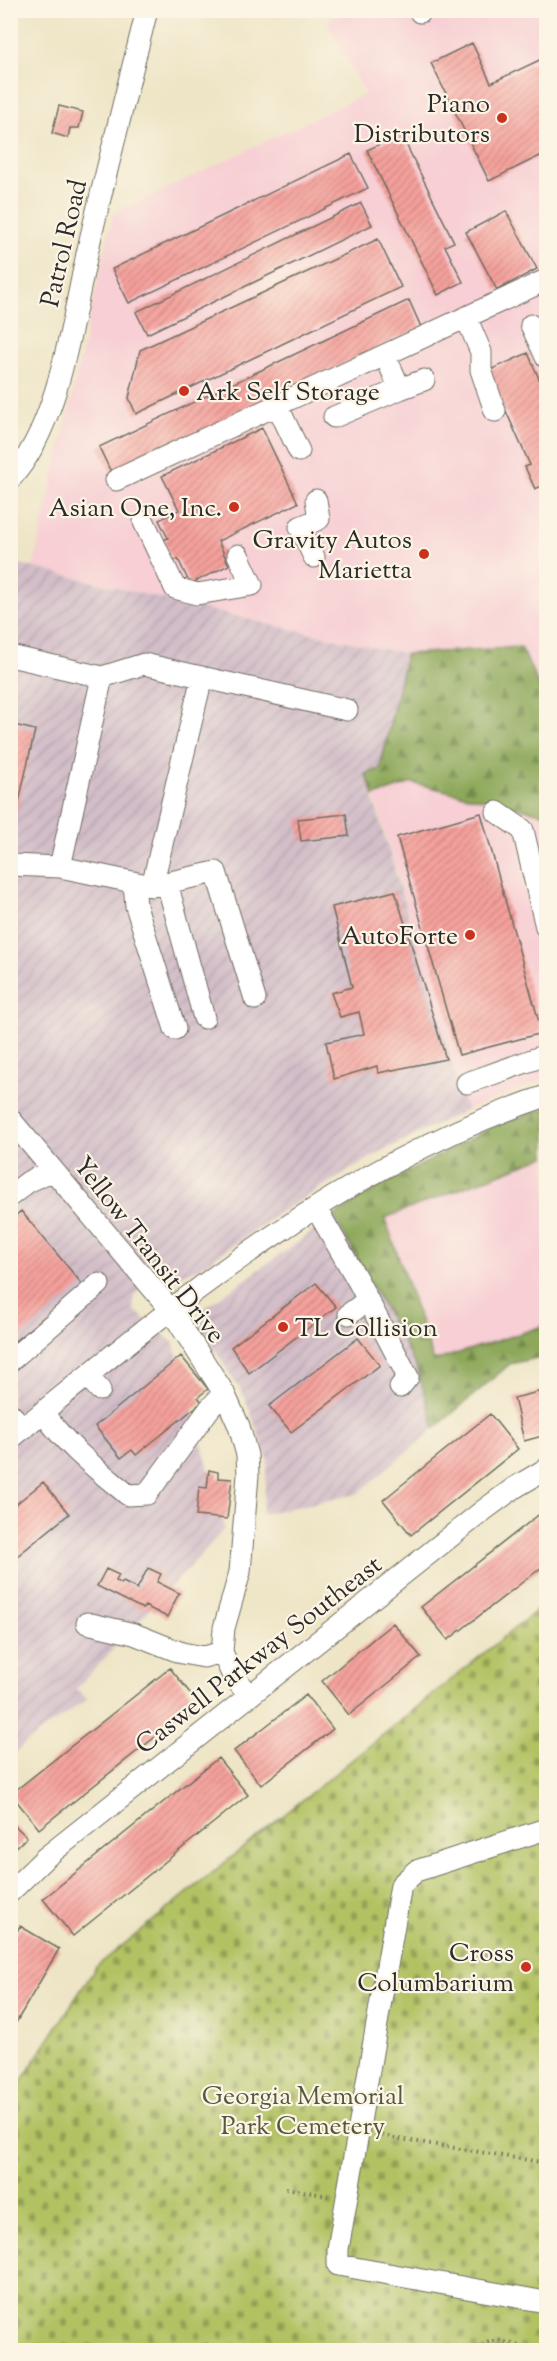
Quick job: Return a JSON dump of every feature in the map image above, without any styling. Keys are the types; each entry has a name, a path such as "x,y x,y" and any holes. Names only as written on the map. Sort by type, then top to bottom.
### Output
{"street":[{"name":"Patrol Road","path":"10,479 31,452 57,389 91,237 147,10"},
{"path":"116,480 546,279"},
{"path":"466,317 481,352 481,370 495,411"},
{"path":"531,326 546,357"},
{"path":"385,355 400,389"},
{"path":"334,417 423,380"},
{"path":"277,405 299,451"},
{"path":"314,557 300,527 319,519 316,500"},
{"path":"144,522 175,588 197,594 252,585 238,555"},
{"path":"10,656 102,677 144,664 347,710"},
{"path":"60,867 102,677"},
{"path":"175,1029 136,906 151,884 202,677"},
{"path":"497,812 523,830 546,927"},
{"path":"10,865 60,867 151,884 216,872 255,999"},
{"path":"151,884 204,1018"},
{"path":"467,1083 546,1055"},
{"path":"15,1427 93,1383 137,1347 170,1309 230,1265 316,1208 426,1147 546,1096"},
{"name":"Yellow Transit Drive","path":"10,1119 170,1309 224,1393 244,1445 248,1475 240,1572 224,1628 222,1652"},
{"path":"10,1196 28,1182 53,1170"},
{"path":"316,1208 408,1377 400,1387"},
{"path":"10,1361 99,1284"},
{"path":"349,1314 368,1300"},
{"path":"43,1412 52,1426 81,1456 128,1495 147,1494 210,1408 224,1393"},
{"name":"Caswell Parkway Southeast","path":"10,1892 45,1857 484,1510 514,1488 546,1469"},
{"path":"87,1623 134,1634 182,1653 204,1657 222,1652 232,1674 249,1696"},
{"path":"546,1829 416,1870 401,1885 338,2249 338,2265 546,2302"}],"path":[{"path":"358,2132 546,2163"},
{"path":"286,2188 346,2200"},
{"path":"478,2350 490,2341 500,2341 533,2350"}],"shaded area":[{"path":"346,11 546,11 546,701 520,647 406,654 263,623 33,567 113,214 365,94 327,21"},
{"path":"11,562 263,623 406,654 380,769 366,774 466,1110 378,1153 287,1208 199,1268 182,1274 162,1269 134,1295 133,1309 174,1343 225,1528 76,1689 87,1699 25,1743 11,1757"},
{"path":"412,783 546,814 546,1079 466,1110 374,796"},
{"path":"546,1156 546,1325 434,1362 385,1218"},
{"path":"334,1216 417,1368 435,1428 357,1494 262,1514 268,1460 245,1398 200,1326 204,1309"}],"green space":[{"path":"521,647 546,701 546,814 412,783 374,796 366,774 380,769 406,654"},
{"path":"546,1108 546,1156 385,1218 434,1361 546,1325 546,1356 510,1364 435,1428 417,1368 334,1216 374,1190 494,1126"},
{"name":"Georgia Memorial Park Cemetery","path":"546,1603 546,2350 14,2350 11,2347 11,2097 96,1967"}],"building":[{"name":"Piano Distributors","path":"472,43 491,83 546,57 546,153 489,181 431,63"},
{"path":"59,106 83,112 79,128 70,128 68,138 52,133"},
{"path":"401,134 454,242 445,246 463,282 438,295 367,150"},
{"path":"351,154 368,188 129,303 112,269"},
{"path":"361,203 372,225 147,334 136,312"},
{"path":"506,211 537,269 497,290 466,232"},
{"path":"378,239 401,287 136,414 129,398 140,350"},
{"path":"409,300 421,327 112,474 99,447"},
{"path":"528,353 546,395 546,484 535,489 525,467 530,465 488,371"},
{"name":"Asian One, Inc.","path":"262,428 298,503 218,541 229,565 190,584 178,559 173,561 163,540 168,538 159,520 179,510 162,476"},
{"path":"10,724 35,730 16,815 10,813"},
{"name":"AutoForte","path":"481,813 542,1033 459,1055 397,837"},
{"path":"346,814 349,836 301,841 298,819"},
{"path":"395,891 446,1059 378,1073 377,1066 334,1079 326,1042 364,1034 359,1012 340,1017 331,993 352,987 332,907"},
{"path":"21,1211 83,1285 10,1345 10,1220"},
{"name":"TL Collision","path":"316,1283 336,1307 249,1373 231,1347"},
{"path":"358,1338 380,1365 291,1432 269,1406"},
{"path":"181,1356 208,1389 198,1397 202,1402 136,1455 132,1450 121,1458 95,1426"},
{"path":"546,1390 546,1435 524,1441 514,1398"},
{"path":"490,1414 518,1449 411,1535 383,1500"},
{"path":"209,1470 218,1472 218,1478 232,1479 227,1519 196,1516 199,1487 207,1488"},
{"path":"43,1482 69,1514 10,1562 10,1509"},
{"path":"546,1509 546,1564 448,1640 421,1607"},
{"path":"148,1568 161,1574 157,1582 179,1593 167,1617 145,1606 143,1609 97,1586 106,1569 119,1575 116,1581 137,1589"},
{"path":"393,1623 421,1657 349,1715 322,1681"},
{"path":"170,1668 198,1703 39,1829 11,1794"},
{"path":"306,1695 333,1729 261,1785 234,1751"},
{"path":"218,1758 248,1795 73,1936 43,1899"},
{"path":"10,1821 27,1837 10,1853"},
{"path":"20,1926 59,1949 10,2033 10,1943"}],"place":[{"name":"Piano Distributors","path":"502,118"},
{"name":"Ark Self Storage","path":"184,391"},
{"name":"Asian One, Inc.","path":"234,507"},
{"name":"Gravity Autos Marietta","path":"424,554"},
{"name":"AutoForte","path":"470,935"},
{"name":"TL Collision","path":"283,1327"},
{"name":"Cross Columbarium","path":"526,1967"}]}
